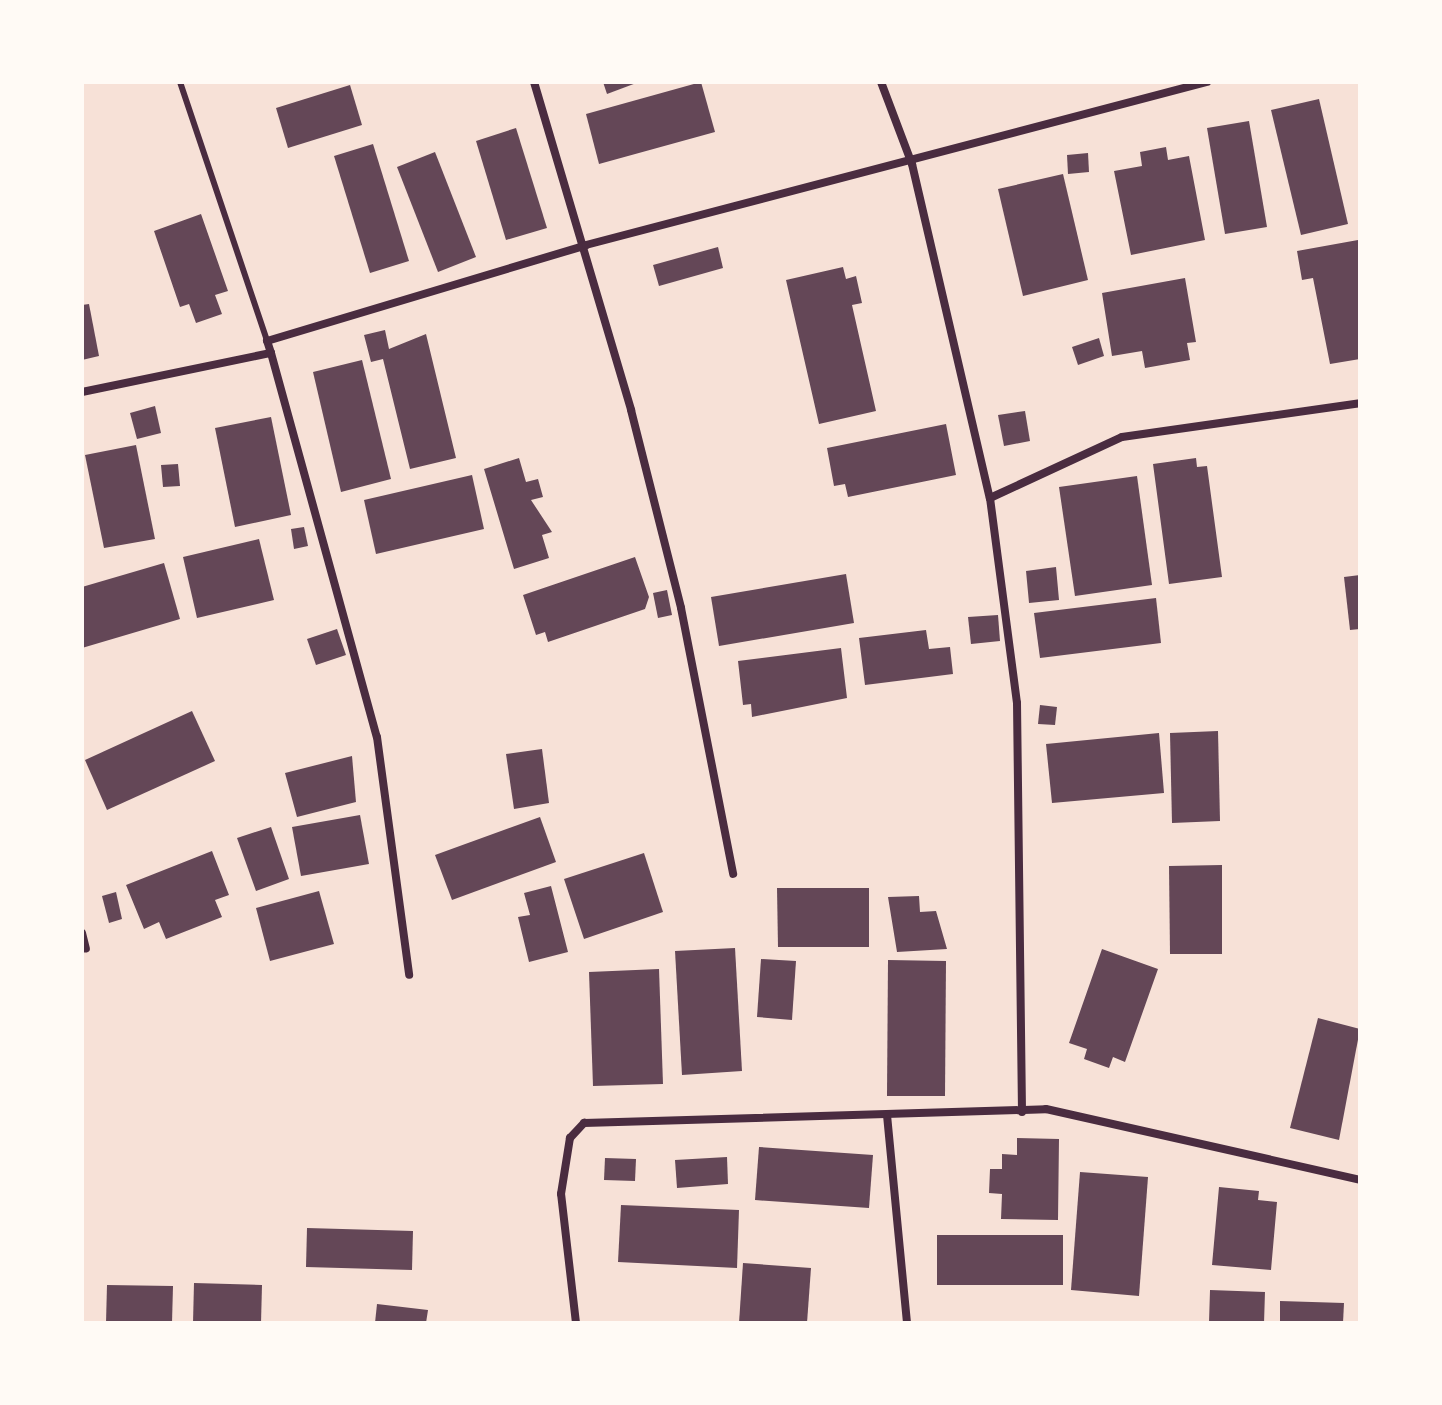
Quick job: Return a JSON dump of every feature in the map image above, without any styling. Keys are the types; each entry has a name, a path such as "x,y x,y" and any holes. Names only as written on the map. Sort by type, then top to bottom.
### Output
{"street":[{"path":"534,82 586,245 681,608 733,874"},
{"path":"881,82 912,164 990,498 1017,703 1022,1112"},
{"path":"409,975 377,737 267,341 586,245 912,164 1207,82"},
{"path":"82,392 271,353"},
{"path":"990,498 1122,437 1360,403"},
{"path":"82,933 86,949"},
{"path":"576,1323 561,1194 575,1127 1046,1109 1360,1180"},
{"path":"887,1115 907,1323"}],"lane":[{"path":"180,82 267,341"}],"building":[{"path":"603,82 639,82 607,94"},
{"path":"701,82 715,132 599,164 586,114"},
{"path":"350,85 362,125 288,148 276,108"},
{"path":"1319,99 1348,224 1301,235 1271,110"},
{"path":"1249,121 1267,227 1225,234 1207,128"},
{"path":"516,128 547,228 506,240 476,141"},
{"path":"373,144 409,261 370,273 334,156"},
{"path":"1166,147 1168,160 1189,156 1205,240 1131,255 1114,171 1142,166 1140,152"},
{"path":"435,152 476,257 438,272 397,167"},
{"path":"1088,153 1089,172 1068,174 1067,155"},
{"path":"1063,174 1088,280 1023,296 998,189"},
{"path":"201,214 228,291 215,295 222,314 196,323 189,304 180,307 154,231"},
{"path":"1358,240 1360,359 1330,364 1313,278 1302,280 1297,251"},
{"path":"718,247 723,268 659,286 653,265"},
{"path":"843,267 846,279 856,276 862,303 852,305 876,411 819,424 786,280"},
{"path":"1185,278 1196,342 1187,343 1190,360 1145,368 1142,351 1112,356 1102,293"},
{"path":"89,304 99,356 82,360 82,305"},
{"path":"385,330 389,349 426,334 456,458 410,469 383,359 371,362 364,335"},
{"path":"1099,338 1104,356 1078,365 1072,347"},
{"path":"362,360 391,479 341,492 313,372"},
{"path":"155,406 161,433 137,439 130,413"},
{"path":"1025,411 1030,441 1004,446 998,415"},
{"path":"271,417 291,515 235,527 215,428"},
{"path":"946,424 956,475 848,497 845,484 834,486 827,448"},
{"path":"136,445 155,539 104,548 85,455"},
{"path":"519,458 526,482 538,479 543,497 531,500 552,532 542,535 549,558 514,569 484,469"},
{"path":"1196,458 1197,467 1207,466 1222,577 1169,584 1153,464"},
{"path":"178,464 180,486 163,487 161,465"},
{"path":"472,475 484,529 376,554 364,500"},
{"path":"1137,476 1152,585 1075,596 1059,487"},
{"path":"304,527 308,546 294,549 291,529"},
{"path":"259,539 274,600 197,618 183,557"},
{"path":"635,557 649,597 645,609 548,642 545,632 536,635 523,595"},
{"path":"164,563 180,619 82,648 82,587"},
{"path":"1056,567 1059,600 1029,603 1026,571"},
{"path":"846,574 854,623 719,646 711,597"},
{"path":"1360,575 1360,629 1350,630 1344,577"},
{"path":"667,590 672,615 658,618 653,593"},
{"path":"1156,598 1161,643 1040,658 1034,613"},
{"path":"998,615 1000,641 971,644 968,617"},
{"path":"337,629 346,655 316,665 307,639"},
{"path":"926,630 929,649 950,647 953,674 865,685 859,638"},
{"path":"841,648 847,698 752,717 751,704 743,705 738,661"},
{"path":"1040,705 1057,707 1055,725 1038,724"},
{"path":"192,711 215,761 107,810 85,760"},
{"path":"1218,731 1220,821 1172,823 1170,733"},
{"path":"1159,733 1164,793 1052,803 1046,744"},
{"path":"542,749 549,803 514,809 506,754"},
{"path":"352,756 356,802 297,817 285,773"},
{"path":"360,815 369,864 301,876 292,827"},
{"path":"540,817 556,862 452,900 435,855"},
{"path":"271,827 289,879 256,891 237,838"},
{"path":"212,851 229,895 215,900 222,917 166,939 159,922 144,929 126,885"},
{"path":"644,853 663,912 584,939 564,879"},
{"path":"1222,865 1222,954 1170,954 1169,866"},
{"path":"551,886 568,952 529,962 518,917 530,915 524,893"},
{"path":"777,888 869,888 869,947 778,947"},
{"path":"319,891 334,944 270,961 256,908"},
{"path":"116,892 122,919 109,923 102,896"},
{"path":"919,896 920,912 936,911 947,949 897,952 888,897"},
{"path":"735,948 742,1071 682,1075 675,951"},
{"path":"1102,949 1158,969 1125,1062 1113,1057 1109,1068 1084,1059 1087,1049 1069,1043"},
{"path":"761,959 796,961 792,1020 757,1017"},
{"path":"888,960 946,961 945,1096 887,1096"},
{"path":"659,969 663,1084 593,1086 589,972"},
{"path":"1318,1018 1360,1029 1339,1140 1290,1128"},
{"path":"1017,1138 1059,1139 1058,1220 1001,1219 1002,1194 989,1193 990,1169 1002,1169 1002,1154 1017,1155"},
{"path":"759,1147 873,1155 869,1208 755,1200"},
{"path":"727,1157 728,1184 677,1188 675,1160"},
{"path":"605,1158 636,1159 635,1181 604,1180"},
{"path":"1080,1172 1148,1177 1139,1296 1071,1290"},
{"path":"1219,1187 1259,1191 1258,1200 1277,1202 1271,1270 1212,1265"},
{"path":"621,1205 739,1210 737,1268 618,1262"},
{"path":"307,1228 413,1231 412,1270 306,1267"},
{"path":"937,1235 1063,1235 1063,1285 937,1285"},
{"path":"743,1263 811,1268 807,1323 739,1323"},
{"path":"194,1283 262,1285 261,1323 193,1323"},
{"path":"107,1285 173,1286 172,1323 106,1323"},
{"path":"1210,1290 1265,1292 1264,1323 1209,1323"},
{"path":"1280,1301 1344,1303 1343,1323 1280,1323"},
{"path":"377,1304 428,1310 426,1323 375,1323"}]}
